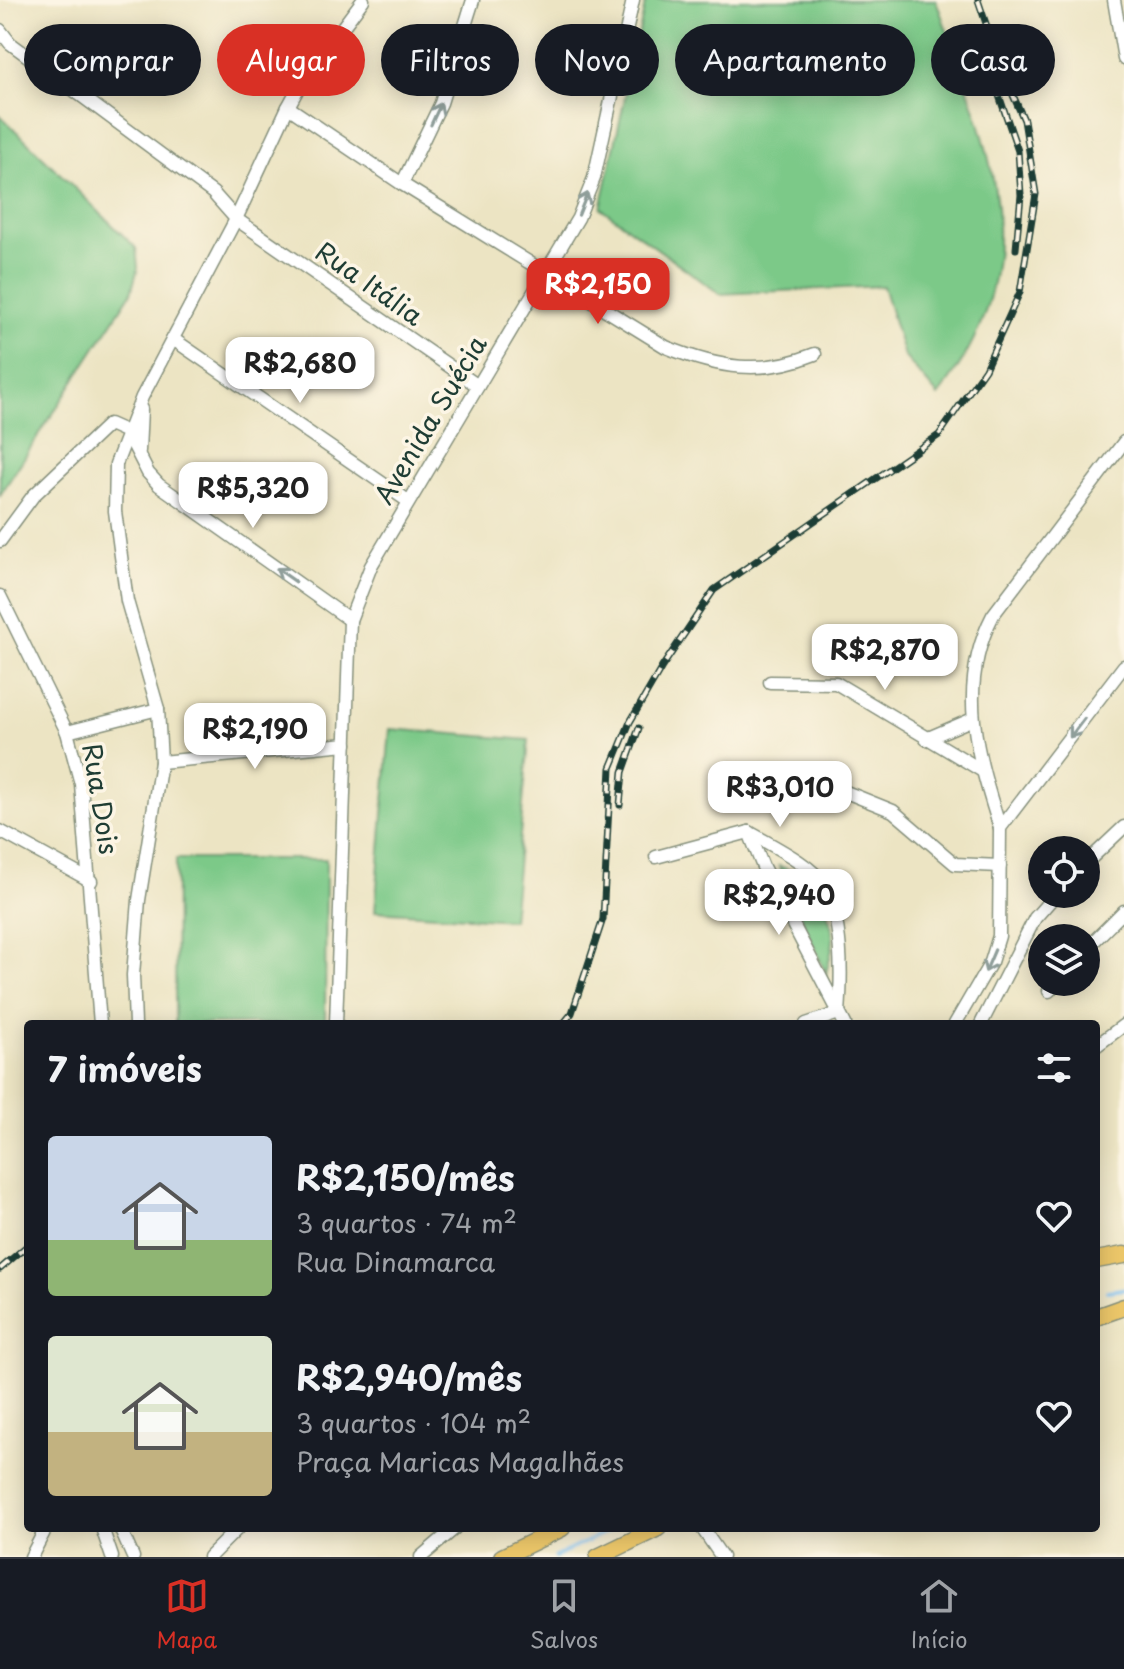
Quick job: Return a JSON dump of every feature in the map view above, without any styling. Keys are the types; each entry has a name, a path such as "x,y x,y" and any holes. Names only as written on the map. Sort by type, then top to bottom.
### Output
{"main road":[{"path":"1100,1259 1124,1255"},
{"path":"1100,1316 1124,1307"},
{"path":"502,1557 554,1532"},
{"path":"598,1557 650,1532"}],"street":[{"path":"135,1020 133,975 139,900 161,762 158,709 127,601 115,511 116,464 142,397 236,219 288,107 301,83 363,0"},
{"path":"402,184 441,103 473,0"},
{"name":"Avenida Suécia","path":"336,1020 350,620 371,566 578,218 594,178 633,0"},
{"path":"1114,0 1124,59"},
{"name":"Rua Itália","path":"0,30 10,43 213,193 236,219 478,386"},
{"path":"288,107 402,184 666,347 706,364 742,368 787,365 815,354"},
{"path":"173,339 408,501"},
{"path":"139,454 142,397"},
{"path":"0,541 33,496 109,424 127,432 159,485 350,620"},
{"path":"957,1020 991,962 999,936 1000,828 981,770 973,719 978,644 993,615 1124,442"},
{"name":"Rua Dois","path":"0,596 67,732 81,784 100,1020"},
{"path":"1000,828 1124,666"},
{"path":"770,682 836,683 981,770"},
{"path":"67,732 158,709"},
{"path":"926,739 973,719"},
{"path":"161,762 346,744"},
{"path":"779,778 826,784 893,811 955,864 1000,866"},
{"path":"1100,850 1124,827"},
{"path":"0,831 91,881"},
{"path":"656,857 749,832 793,858 823,883 835,921 842,974 842,1019"},
{"path":"749,832 763,867 842,1019"},
{"path":"763,867 773,859 793,858"},
{"path":"983,1020 1035,918 1044,908"},
{"path":"1100,935 1124,911"},
{"path":"1100,1043 1124,1025"},
{"path":"31,1557 44,1532"},
{"path":"103,1532 112,1557"},
{"path":"122,1532 133,1557"},
{"path":"209,1557 234,1532"},
{"path":"421,1557 450,1532"},
{"path":"705,1532 722,1557"}],"green space":[{"path":"646,0 936,0 945,24 931,24 931,96 970,96 987,152 996,200 998,248 990,296 971,345 938,396 904,356 883,286 720,294 601,208 625,96 659,96 659,24 641,24"},
{"path":"0,115 136,248 138,268 131,293 0,495"},
{"path":"390,729 529,740 512,920 375,911"},
{"path":"176,859 326,859 325,1020 175,1020"},
{"path":"779,866 809,884 828,913 833,941 826,974"}],"waterway":[{"path":"1107,1291 1124,1289"},
{"path":"555,1557 606,1532"}],"railway":[{"path":"566,1020 572,1013 603,919 611,768 630,722 662,667 714,590 939,435 985,369 1020,292 1036,194 1024,120 1001,68 978,0"},
{"path":"999,96 1018,151 1021,195 1016,249"},
{"path":"620,805 623,772 639,728"},
{"path":"0,1269 24,1248"}]}
